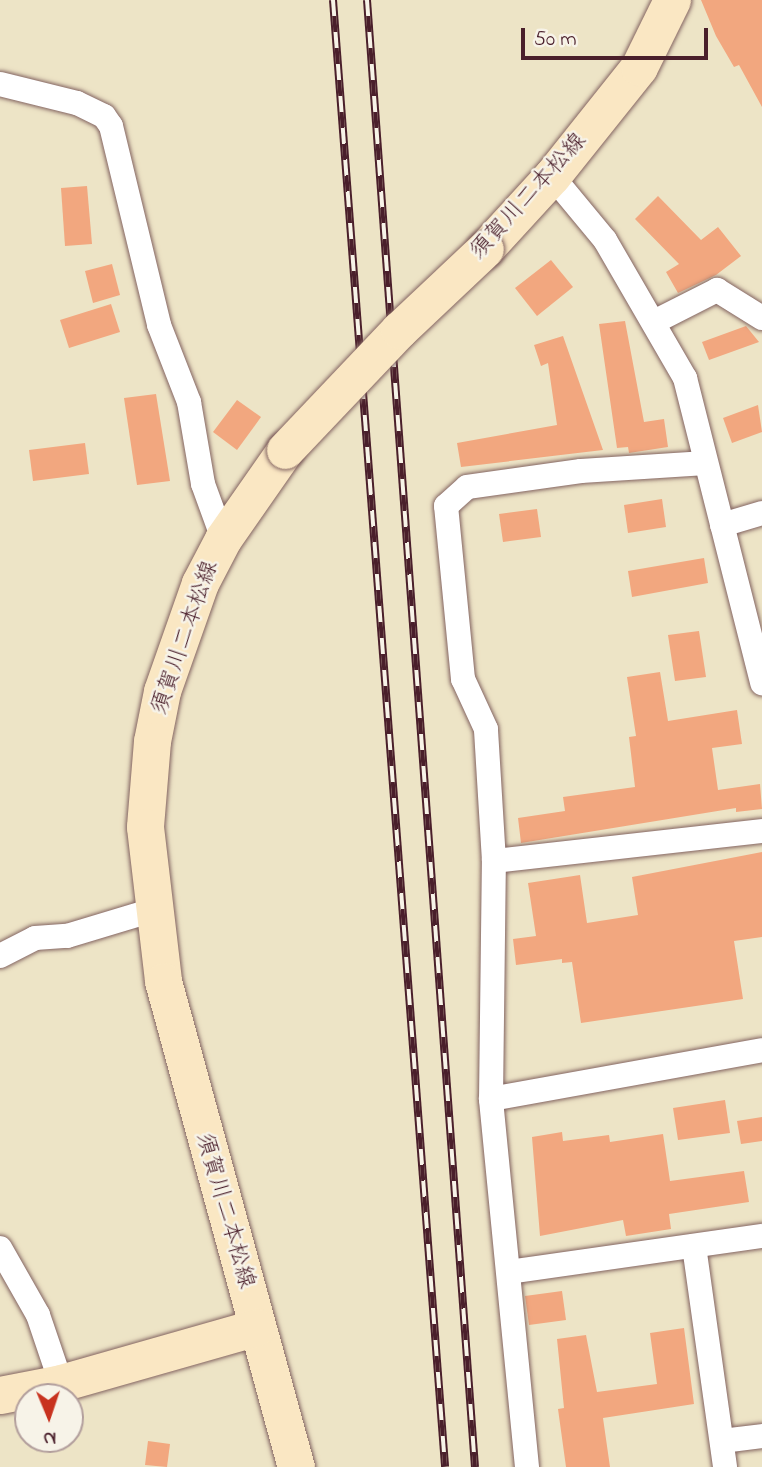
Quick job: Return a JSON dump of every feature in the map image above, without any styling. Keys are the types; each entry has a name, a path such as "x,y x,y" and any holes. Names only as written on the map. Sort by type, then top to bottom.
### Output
{"main road":[{"name":"須賀川二本松線","path":"296,1467 173,1025 153,910 145,827 152,741 162,691 200,583 222,539 285,450 399,330 485,248 552,176 639,67 672,0"},
{"path":"61,1383 257,1327"}],"street":[{"path":"0,84 77,103 103,116 111,126 159,325 188,402 203,484 222,539"},
{"path":"552,176 605,240 685,378 762,683"},
{"path":"654,322 717,290 762,318"},
{"path":"527,1467 491,1099 494,861 486,729 463,679 446,506 467,487 581,471 706,463"},
{"path":"722,524 762,513"},
{"path":"494,861 762,831"},
{"path":"0,956 35,938 67,936 153,910"},
{"path":"491,1099 762,1051"},
{"path":"509,1272 762,1236"},
{"path":"694,1247 725,1467"},
{"path":"0,1248 37,1315 61,1383"},
{"path":"722,1441 762,1436"}],"building":[{"path":"701,0 762,0 762,107 739,65 734,67 716,36"},
{"path":"87,186 92,244 65,246 61,188"},
{"path":"658,196 701,240 718,227 741,256 716,275 678,293 666,272 679,264 635,219"},
{"path":"551,260 573,287 537,316 515,288"},
{"path":"112,264 120,295 93,303 85,271"},
{"path":"111,304 120,332 69,348 60,320"},
{"path":"625,321 644,422 664,419 668,447 629,453 628,447 617,448 599,324"},
{"path":"746,326 759,342 709,360 702,342"},
{"path":"563,336 603,450 461,467 457,443 557,425 548,363 541,366 534,345"},
{"path":"156,394 170,481 137,485 124,398"},
{"path":"237,400 261,417 237,450 213,432"},
{"path":"758,405 762,432 732,443 723,418"},
{"path":"85,443 89,474 33,481 29,450"},
{"path":"662,499 666,527 628,533 624,505"},
{"path":"537,509 541,537 503,542 499,514"},
{"path":"704,558 708,583 632,597 628,571"},
{"path":"699,631 706,677 675,681 668,635"},
{"path":"660,672 668,721 737,710 742,744 712,748 718,790 760,784 762,809 736,812 736,808 521,843 518,818 565,811 563,797 635,787 629,737 636,736 627,677"},
{"path":"762,852 762,937 734,941 743,999 581,1023 572,962 562,963 562,959 516,965 513,939 536,936 528,883 580,875 587,923 638,915 632,877"},
{"path":"725,1100 730,1133 678,1140 673,1108"},
{"path":"762,1117 762,1141 741,1144 737,1121"},
{"path":"562,1132 563,1141 609,1135 610,1142 663,1134 670,1181 744,1171 749,1202 669,1214 671,1229 626,1236 623,1220 540,1236 532,1137"},
{"path":"562,1291 566,1320 529,1325 525,1296"},
{"path":"684,1328 694,1404 603,1418 610,1467 566,1467 558,1409 564,1408 557,1339 586,1335 597,1392 657,1384 650,1333"},
{"path":"148,1441 170,1444 167,1467 145,1465"}],"railway":[{"path":"333,0 445,1467"},
{"path":"367,0 475,1467"}]}
